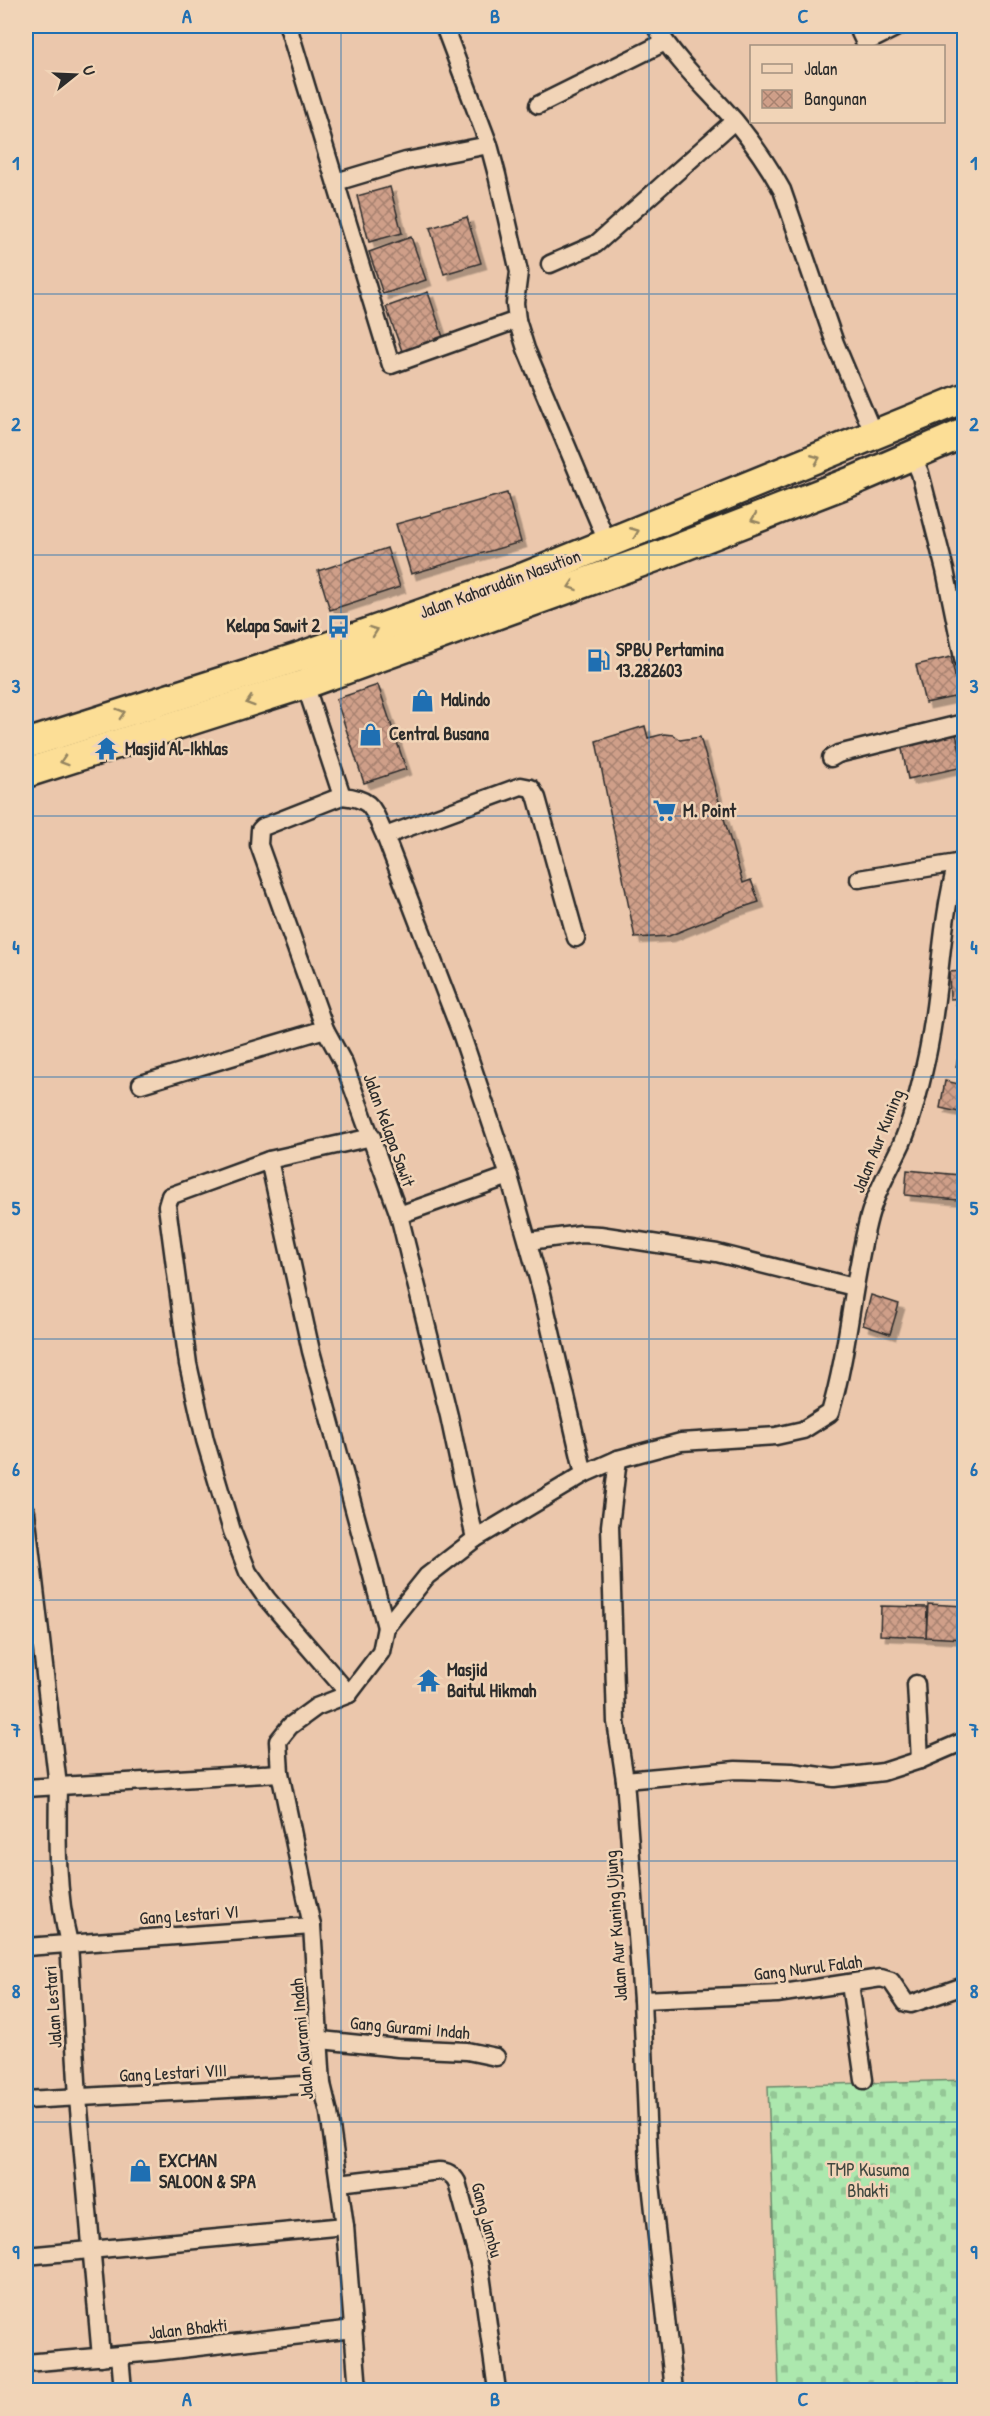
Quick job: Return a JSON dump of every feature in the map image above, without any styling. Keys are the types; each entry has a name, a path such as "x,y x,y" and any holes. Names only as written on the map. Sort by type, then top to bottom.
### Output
{"highway":[{"name":"Jalan Kaharuddin Nasution","path":"26,773 305,684 608,544 964,398"},
{"name":"Jalan Kaharuddin Nasution","path":"26,744 299,657 458,614 672,550 912,457 964,433"}],"street":[{"path":"288,26 391,365 517,320"},
{"path":"444,26 489,145 519,272 515,303 517,320 531,360 608,544"},
{"path":"655,26 665,42 734,121 769,167 782,190 835,343 874,435"},
{"path":"857,26 865,43 899,26"},
{"path":"538,105 665,42"},
{"path":"550,264 596,244 734,121"},
{"path":"336,183 406,161 489,145"},
{"path":"912,457 920,473 945,570 964,663"},
{"path":"305,684 342,796 367,801 385,836 462,1036 529,1241 584,1474"},
{"path":"831,758 838,754 964,723"},
{"path":"385,836 521,786 531,788 537,798 576,938"},
{"name":"Jalan Kelapa Sawit","path":"342,796 263,827 259,836 259,845 325,1029 344,1064 399,1215 476,1539"},
{"name":"Jalan Aur Kuning","path":"859,879 961,861"},
{"name":"Jalan Aur Kuning","path":"618,1459 681,1442 766,1437 803,1430 830,1413 869,1216 914,1110 927,1058 940,978 948,893 961,861"},
{"path":"141,1084 325,1029"},
{"path":"270,1160 311,1351 386,1627 381,1652 349,1694 267,1599 248,1572 232,1531 205,1440 188,1364 167,1200 170,1196 180,1192 270,1160 372,1137"},
{"path":"399,1215 509,1176"},
{"path":"529,1241 581,1234 600,1235 717,1253 854,1287"},
{"path":"386,1627 428,1576 476,1539 584,1474 618,1459"},
{"name":"Jalan Aur Kuning Ujung","path":"618,1459 610,1526 616,1722 625,1780 642,2000 649,2166 674,2391"},
{"name":"Jalan Lestari","path":"26,1512 27,1545 58,1786 57,1827 63,1922 69,1943 78,2098 101,2357"},
{"path":"916,1684 921,1760"},
{"name":"Jalan Gurami Indah","path":"349,1694 316,1707 290,1726 278,1741 280,1773 312,1926 322,2084 329,2113 345,2226 358,2391"},
{"path":"625,1780 736,1770 792,1772 834,1778 883,1772 921,1760 964,1741"},
{"path":"26,1788 280,1773"},
{"name":"Gang Lestari VI","path":"26,1947 312,1926"},
{"name":"Gang Nurul Falah","path":"642,2000 777,1994 887,1979 908,2004 964,1986"},
{"path":"850,1984 864,2080"},
{"name":"Gang Gurami Indah","path":"321,2040 398,2048 467,2051 496,2057"},
{"name":"Gang Lestari VIII","path":"26,2100 322,2084"},
{"name":"Gang Jambu","path":"339,2183 439,2171 445,2171 454,2176 480,2267 498,2391"},
{"path":"26,2256 345,2226"},
{"name":"Jalan Bhakti","path":"26,2363 120,2356 354,2329"},
{"path":"120,2356 123,2391"}],"green space":[{"name":"TMP Kusuma Bhakti","path":"964,2080 964,2390 779,2390 768,2086"}],"building":[{"path":"390,187 402,233 369,242 357,196"},
{"path":"467,217 481,263 444,274 430,228"},
{"path":"411,237 426,280 383,294 369,252"},
{"path":"428,292 443,337 402,351 386,307"},
{"path":"507,493 521,542 411,574 396,524"},
{"path":"387,548 400,587 330,610 318,571"},
{"path":"951,657 959,696 925,703 916,665"},
{"name":"Central Busana","path":"378,685 406,769 364,783 336,699"},
{"name":"M. Point","path":"645,726 648,738 664,734 673,735 680,740 700,737 743,883 751,880 759,902 669,936 635,938 596,741"},
{"path":"956,733 963,767 908,779 901,744"},
{"path":"964,971 964,998 950,999 949,972"},
{"path":"964,1030 964,1069 956,1067"},
{"path":"945,1081 964,1085 964,1113 940,1108"},
{"path":"907,1170 960,1175 958,1200 905,1195"},
{"path":"871,1295 899,1304 890,1334 863,1325"},
{"path":"928,1604 964,1606 964,1639 926,1637"},
{"path":"881,1606 927,1607 926,1637 880,1635"}],"place":[{"name":"Kelapa Sawit 2","path":"338,626"},
{"name":"SPBU Pertamina 13.282603","path":"598,660"},
{"name":"Malindo","path":"423,700"},
{"name":"Central Busana","path":"371,734"},
{"name":"Masjid Al-Ikhlas","path":"107,749"},
{"name":"M. Point","path":"665,811"},
{"name":"Masjid Baitul Hikmah","path":"429,1680"},
{"name":"EXCMAN SALOON & SPA","path":"141,2171"}]}
